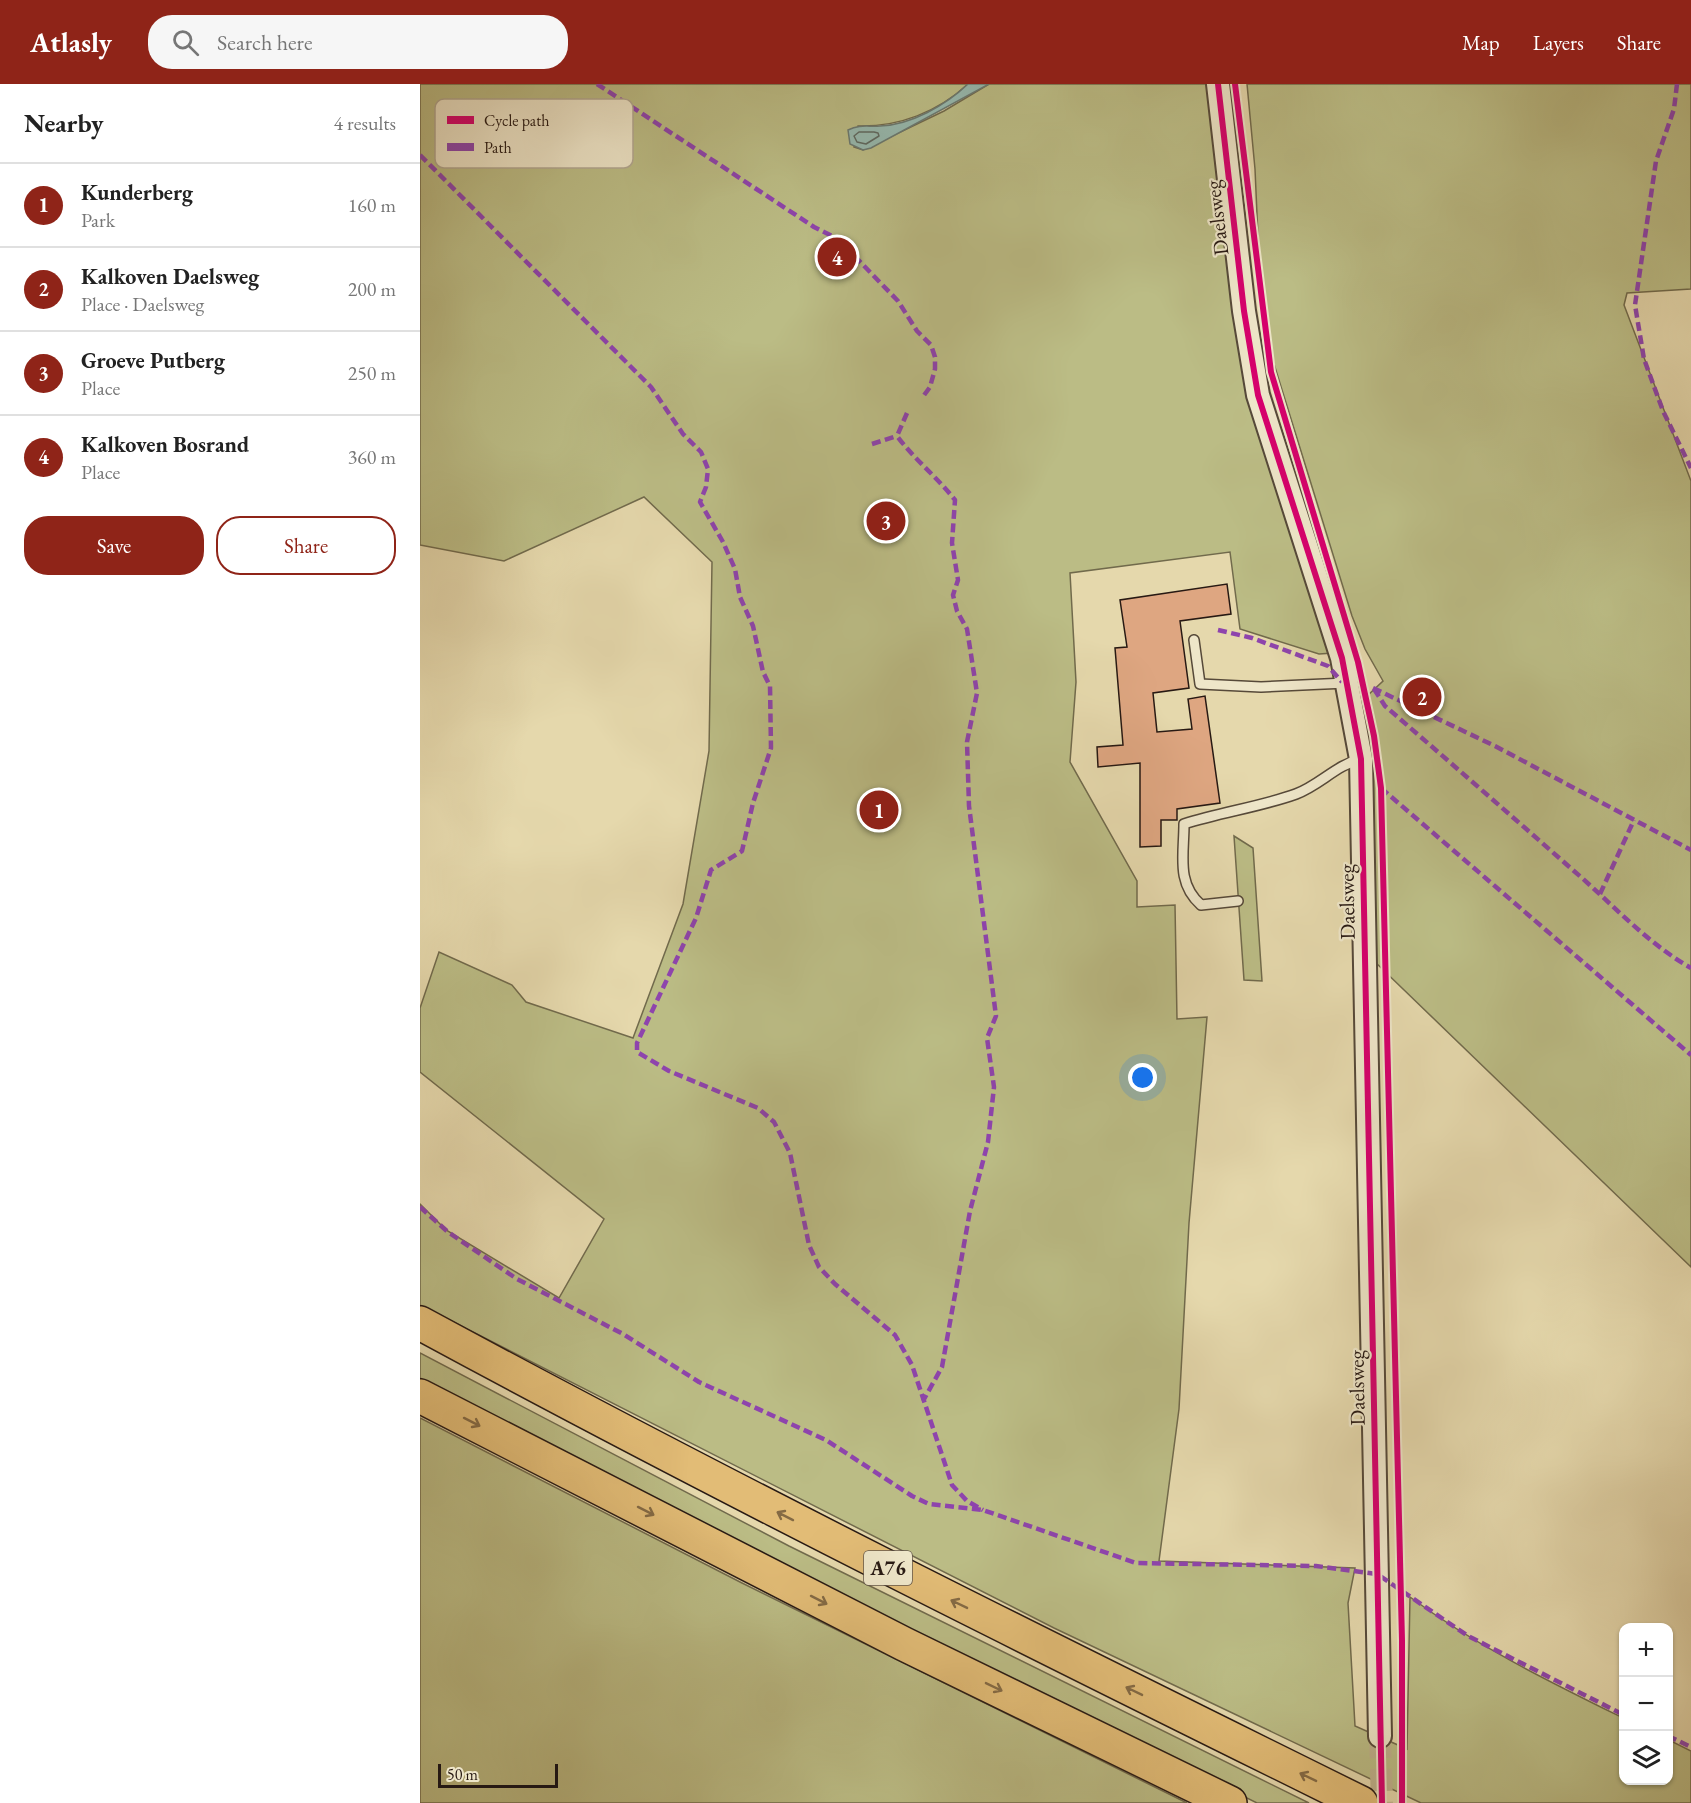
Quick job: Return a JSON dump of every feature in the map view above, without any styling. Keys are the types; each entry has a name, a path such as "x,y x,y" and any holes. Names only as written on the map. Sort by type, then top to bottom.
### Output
{"highway":[{"name":"A76","path":"420,1323 738,1492 1361,1803"},
{"path":"420,1396 904,1644 1230,1803"}],"street":[{"name":"Daelsweg","path":"1218,84 1244,310 1258,394 1337,641 1348,684 1361,759 1380,1736"}],"lane":[{"path":"1194,640 1200,684 1261,687 1348,684"},
{"path":"1238,901 1201,905 1187,891 1184,879 1184,825 1224,811 1296,794 1347,762 1361,759"}],"green space":[{"path":"420,84 968,84 944,103 917,116 888,124 858,126 854,147 863,150 944,111 989,84 1209,84 1248,387 1286,521 1333,653 1319,654 1240,629 1230,552 1070,573 1076,682 1070,762 1137,881 1137,907 1175,905 1177,1019 1207,1017 1189,1223 1179,1409 1159,1561 1355,1568 1348,1603 1355,1726 1407,1749 1410,1597 1487,1647 1619,1716 1619,1785 1673,1785 1673,1742 1691,1751 1691,1803 1421,1803 1054,1628 420,1305 420,1204 446,1230 559,1298 604,1219 420,1072 420,1008 439,952 512,985 526,1002 633,1038 683,904 709,751 712,562 644,497 504,561 420,545"},
{"path":"1247,84 1691,84 1691,289 1627,293 1624,305 1691,481 1691,1267 1374,961 1367,696 1383,681 1365,649 1352,616 1270,351 1261,305 1255,169"},
{"path":"1234,836 1253,848 1262,981 1244,980"},
{"path":"420,1353 789,1546 1309,1803 1257,1803 868,1610 420,1378"},
{"path":"420,1418 742,1583 1187,1803 420,1803"}],"water":[{"path":"968,84 989,84 871,148 863,150 850,144 848,130 860,126 892,125 916,118 939,106"}],"building":[{"path":"1227,584 1231,614 1180,621 1189,688 1153,693 1157,732 1192,729 1188,699 1205,696 1220,803 1177,809 1177,820 1161,820 1161,846 1140,847 1140,763 1098,767 1097,747 1123,745 1115,648 1127,647 1120,600"}],"tunnel":[{"path":"1380,1736 1382,1803"}],"marked path":[{"path":"597,84 620,99"},
{"path":"1677,84 1674,109 1656,161 1635,305 1644,359 1663,411 1691,468"},
{"path":"633,108 814,227 838,239 898,301 917,331 931,345 935,357 935,369 930,387 922,398"},
{"path":"420,155 651,387 683,434 701,452 708,469 706,487 700,502 723,542 735,569 740,597 753,626 763,672 770,686 771,748 753,803 742,851 711,870 696,918 637,1043 637,1052 669,1071 758,1108 774,1122 790,1153 809,1245 819,1267 835,1284 895,1335 912,1365 952,1485 967,1501 983,1510"},
{"path":"907,413 897,436 955,500 952,543 958,580 953,595 957,611 967,629 977,693 967,742 969,806 996,1016 987,1038 994,1087 988,1142 970,1211 942,1367 923,1401"},
{"path":"872,444 897,436"},
{"path":"1218,630 1252,638 1328,666 1342,682"},
{"path":"1373,688 1495,746 1691,850"},
{"path":"1374,689 1385,706 1634,926 1691,968"},
{"path":"1381,788 1691,1055"},
{"path":"1600,894 1634,820"},
{"path":"420,1207 448,1232 517,1279 623,1334 699,1382 826,1440 912,1496 929,1504 983,1510 1136,1563 1316,1566 1377,1574 1468,1636 1619,1712"},
{"path":"1673,1738 1691,1747"}],"cycle path":[{"path":"1218,84 1244,311 1258,395 1342,658 1361,759 1382,1803"},
{"path":"1235,84 1271,372 1358,662 1374,736 1381,788 1402,1640 1402,1803"}],"place":[{"name":"Kalkoven Bosrand","path":"837,257"},
{"name":"Groeve Putberg","path":"886,521"},
{"name":"Kalkoven Daelsweg","path":"1422,697"},
{"name":"Kunderberg","path":"879,810"}]}
